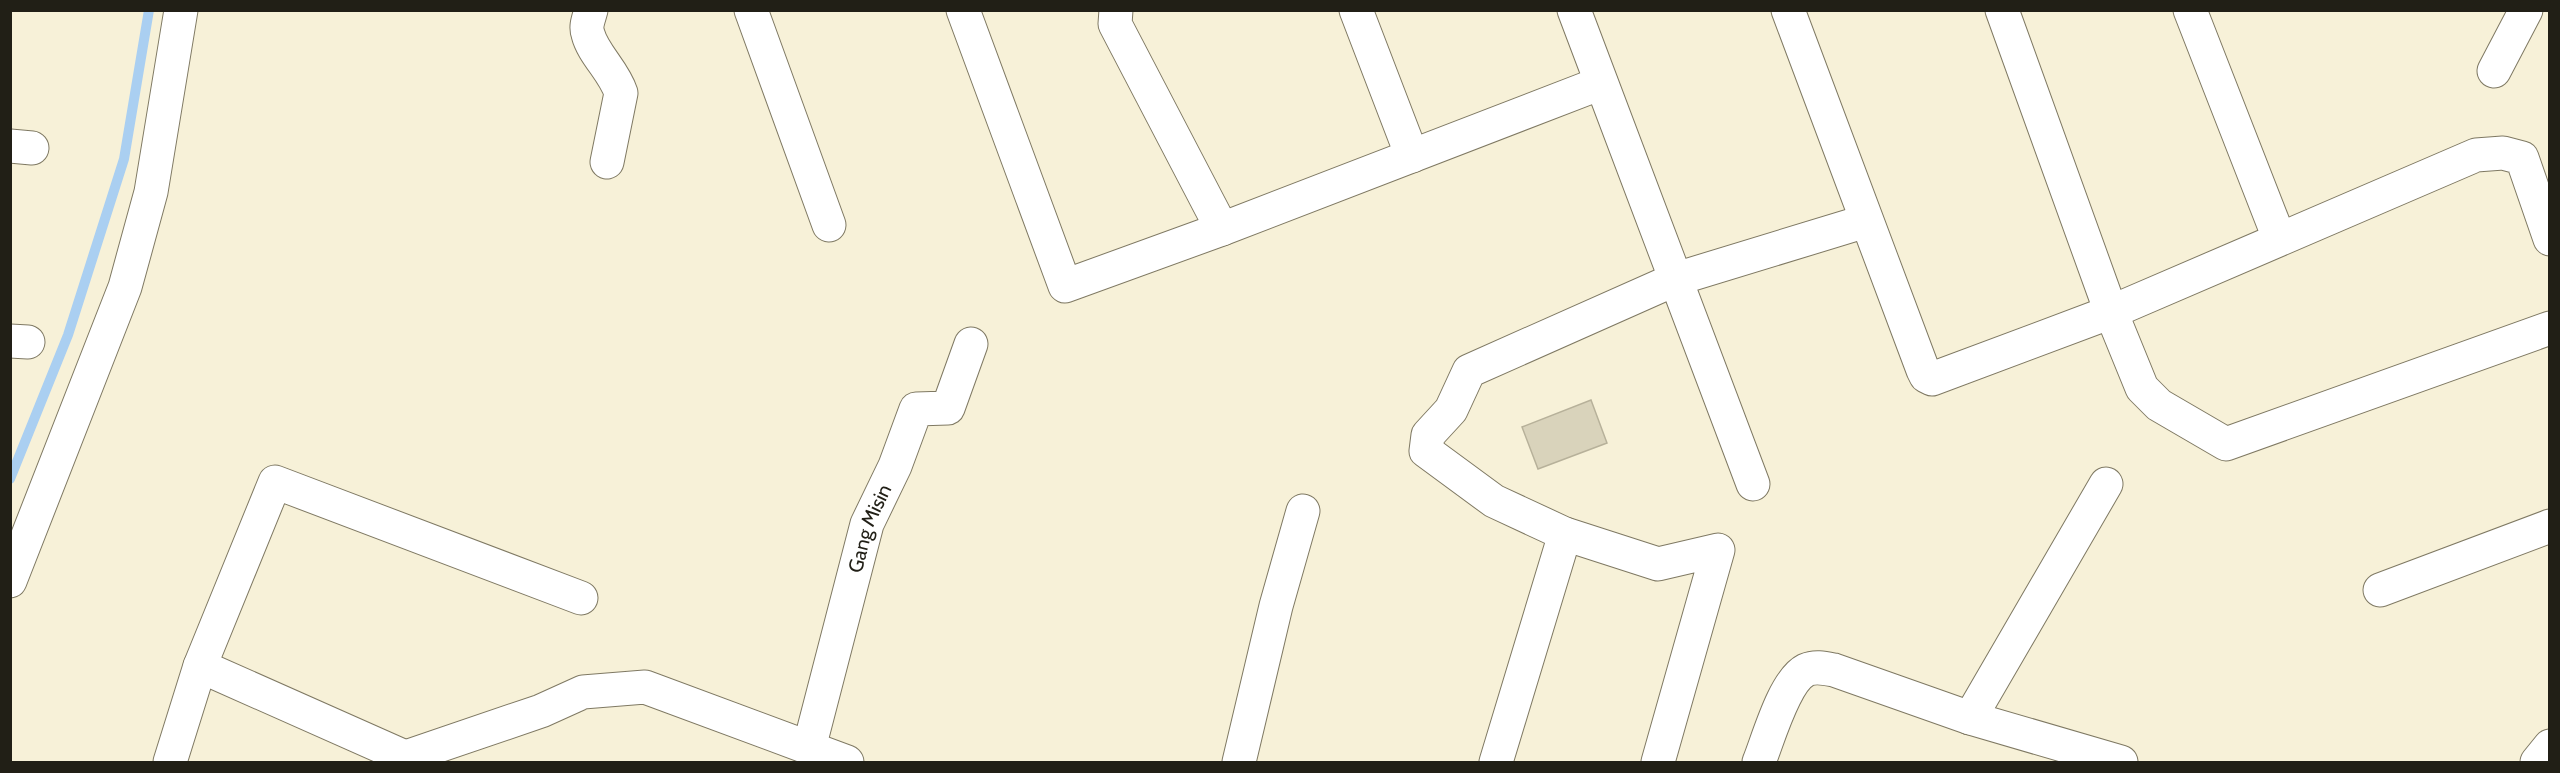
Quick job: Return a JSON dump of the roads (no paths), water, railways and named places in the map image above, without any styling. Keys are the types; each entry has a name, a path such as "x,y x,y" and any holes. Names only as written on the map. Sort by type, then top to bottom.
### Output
{"street":[{"path":"10,581 124,286 151,192 181,10"},
{"path":"591,10 586,27 588,36 618,82 621,93 607,162"},
{"path":"751,10 829,225"},
{"path":"963,10 1065,286 1222,229 1601,83"},
{"path":"1116,10 1115,24 1222,229"},
{"path":"1356,10 1412,156"},
{"path":"1574,10 1753,484"},
{"path":"1788,10 1923,370 1926,376 1932,379 2111,312 2476,154 2503,153 2522,158 2550,239"},
{"path":"2002,10 2111,312 2142,388 2159,405 2226,444 2550,328"},
{"path":"2190,10 2279,238"},
{"path":"2494,71 2526,10"},
{"path":"1658,762 1718,550 1658,564 1565,534 1494,501 1426,451 1428,435 1451,410 1469,371 1676,279 1866,221"},
{"name":"Gang Misin","path":"809,748 867,524 895,466 916,409 948,408 971,344"},
{"path":"170,762 200,666 275,482 581,598"},
{"path":"1970,718 2106,484"},
{"path":"1239,762 1273,617 1303,511"},
{"path":"2380,590 2550,526"},
{"path":"1496,762 1565,534"},
{"path":"200,666 398,760 541,711 583,692 645,687 846,762"},
{"path":"1759,762 1788,690 1799,675 1816,667 1834,670 1970,718 2121,762"},
{"path":"2537,762 2550,746"}],"waterway":[{"path":"10,479 68,335 124,159 149,10"}]}
